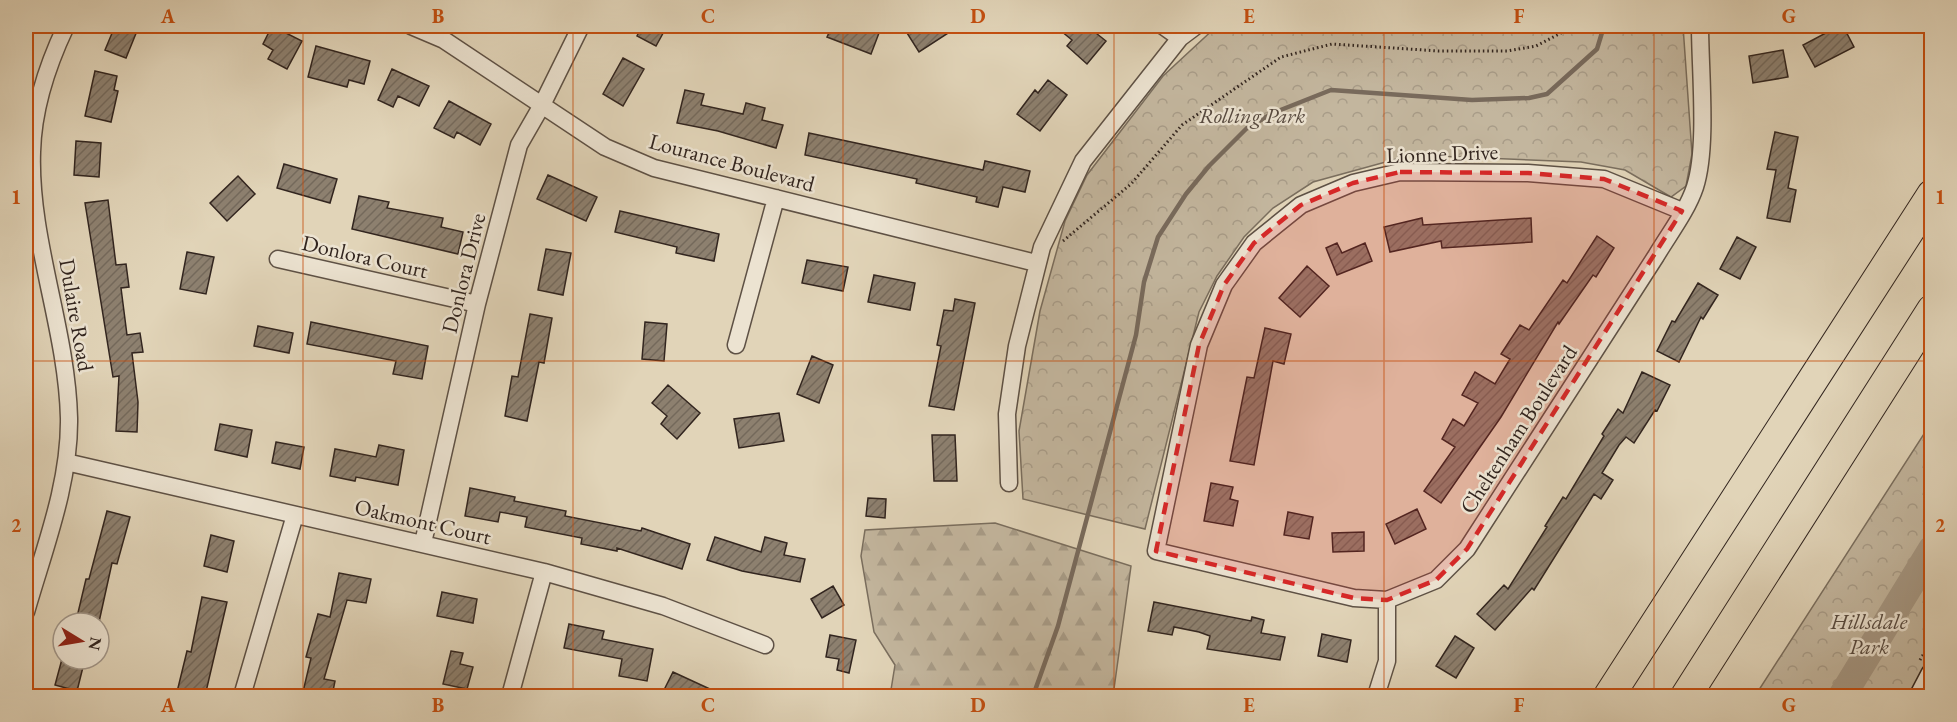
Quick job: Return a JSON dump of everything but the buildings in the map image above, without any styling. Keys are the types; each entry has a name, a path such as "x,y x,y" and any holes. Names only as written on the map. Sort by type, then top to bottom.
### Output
{"highway":[{"path":"1609,696 1932,195"},
{"path":"1686,696 1932,310"}],"street":[{"name":"Dulaire Road","path":"26,612 62,486 66,462 69,418 65,370 36,207 32,164 33,133 44,80 66,26"},
{"name":"Lourance Boulevard","path":"411,26 444,40 605,147 654,168 1036,263"},
{"name":"Donlora Drive","path":"423,543 477,304 519,145 542,105 581,26"},
{"path":"1162,26 1180,38"},
{"path":"1009,483 1007,414 1017,346 1036,263 1042,247 1083,161 1180,38 1196,26"},
{"name":"Cheltenham Boulevard","path":"1156,551 1354,598 1387,600 1436,580 1467,549 1656,256 1695,189 1701,160 1700,26"},
{"name":"Lionne Drive","path":"1156,551 1199,345 1224,285 1254,243 1301,205 1353,183 1400,172 1528,173 1604,179 1682,211"},
{"path":"736,345 776,198"},
{"name":"Donlora Court","path":"278,260 477,304"},
{"name":"Oakmont Court","path":"66,462 544,572 663,606 765,645"},
{"path":"242,696 295,515"},
{"path":"510,696 544,572"},
{"path":"1376,696 1387,661 1387,600"},
{"path":"1921,696 1932,675"}],"path":[{"path":"1042,247 1058,245 1131,184 1182,125 1281,57 1332,44 1439,51 1507,51 1536,46 1561,33 1563,26"}],"highlighted area":[{"path":"1400,172 1528,173 1604,179 1682,211 1467,549 1436,580 1387,600 1354,598 1156,551 1199,345 1224,285 1254,243 1301,205 1353,183"}],"green space":[{"name":"Rolling Park","path":"1217,26 1683,26 1692,154 1686,186 1671,197 1625,170 1581,162 1411,155 1313,182 1273,208 1244,237 1217,276 1199,312 1145,529 1023,499 1019,431 1040,311 1065,221 1087,175 1163,76"},
{"name":"Hillsdale Park","path":"1931,423 1931,661 1912,696 1755,696"},
{"path":"995,523 1131,566 1113,696 890,696 895,665 874,632 861,556 865,530"}],"waterway":[{"path":"1033,696 1058,626 1136,335 1144,282 1158,237 1186,194 1209,166 1247,128 1273,113 1331,90 1472,100 1529,98 1547,94 1597,49 1604,26"},
{"path":"1842,696 1932,549"}]}
